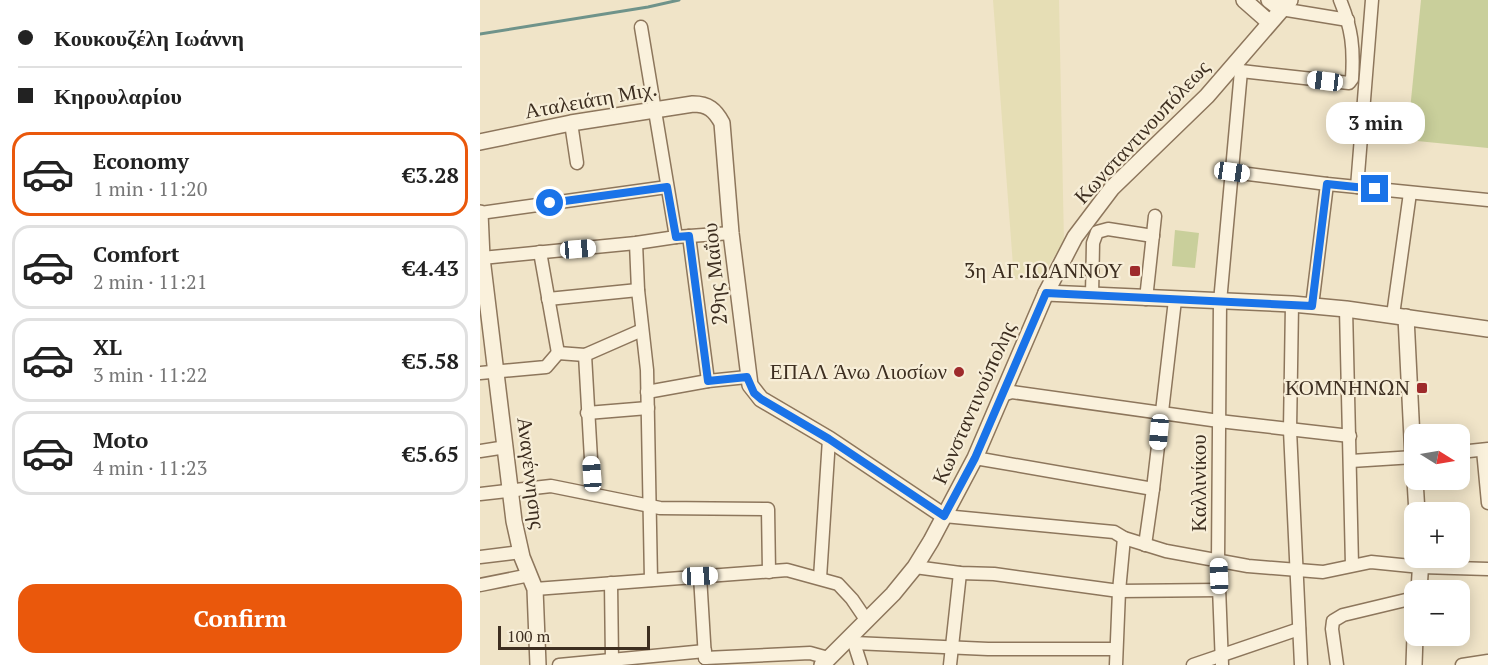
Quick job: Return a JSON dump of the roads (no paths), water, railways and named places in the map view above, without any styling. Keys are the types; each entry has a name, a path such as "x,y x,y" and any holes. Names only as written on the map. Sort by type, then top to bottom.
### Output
{"street":[{"path":"1244,0 1269,22"},
{"path":"1238,68 1347,83 1350,81 1353,49 1348,20 1340,0"},
{"path":"1357,187 1372,0"},
{"path":"1280,3 1348,20"},
{"name":"Κωνσταντινουπόλεως","path":"1046,293 1075,237 1112,188 1238,68 1280,3"},
{"path":"641,27 667,187 683,237 708,381"},
{"name":"Καλλινίκου","path":"1222,661 1218,561 1221,302 1238,68"},
{"name":"Αταλειάτη Μιχ.","path":"480,141 571,123 693,104 710,107"},
{"name":"29ης Μαΐου","path":"710,107 717,113 722,123 731,233 747,377 754,393 829,439 944,516"},
{"path":"571,123 577,163"},
{"path":"1232,172 1488,200"},
{"path":"1312,306 1327,184"},
{"path":"480,213 667,187"},
{"path":"1410,192 1399,316 1410,424"},
{"name":"Αναγέννησης","path":"480,213 482,258 514,521 521,552 533,582 538,665"},
{"path":"1146,299 1155,216"},
{"path":"1092,296 1093,243 1097,232 1108,229 1153,236"},
{"path":"482,258 731,233"},
{"path":"636,243 647,370 651,580"},
{"path":"540,252 558,353"},
{"path":"548,299 639,290"},
{"path":"1046,293 1292,304 1346,309 1488,329"},
{"name":"Κωνσταντινούπολης","path":"825,661 851,640 915,567 975,458 1046,293"},
{"path":"1145,545 1154,489 1175,300"},
{"path":"1292,304 1290,430 1301,665"},
{"path":"1346,309 1352,566"},
{"path":"558,353 585,355 642,330"},
{"path":"480,373 546,367 558,353"},
{"path":"585,355 593,494"},
{"path":"647,392 708,381 747,377"},
{"path":"1002,395 1012,392 1219,421 1350,436"},
{"path":"587,413 648,408"},
{"path":"820,578 829,439"},
{"path":"480,451 506,447"},
{"path":"1470,451 1486,449 1488,502"},
{"path":"975,458 1154,489"},
{"path":"1351,461 1404,458"},
{"path":"480,494 551,486 650,507 768,508 769,572"},
{"path":"944,516 1114,532 1145,545 1248,567 1323,572 1371,562 1404,563"},
{"path":"1116,665 1124,538"},
{"path":"480,557 521,552"},
{"path":"915,567 960,573 994,574 1119,591 1219,590"},
{"path":"1470,567 1488,569"},
{"path":"480,585 533,582 611,583 787,570 838,584 867,621"},
{"path":"950,665 960,573"},
{"path":"700,576 705,658"},
{"path":"611,583 612,661"},
{"path":"1337,665 1333,621 1343,615 1404,600"},
{"path":"1192,665 1222,661 1299,629"},
{"path":"861,665 851,640 988,649 1116,649"},
{"path":"1414,665 1415,646"},
{"path":"559,665 810,653 825,661"},
{"path":"1462,665 1488,661"}],"waterway":[{"path":"480,34 679,0"}],"place":[{"name":"3η ΑΓ.ΙΩΑΝΝΟΥ","path":"1135,271"},
{"name":"ΕΠΑΛ Άνω Λιοσίων","path":"959,372"},
{"name":"ΚΟΜΝΗΝΩΝ","path":"1422,388"}]}
